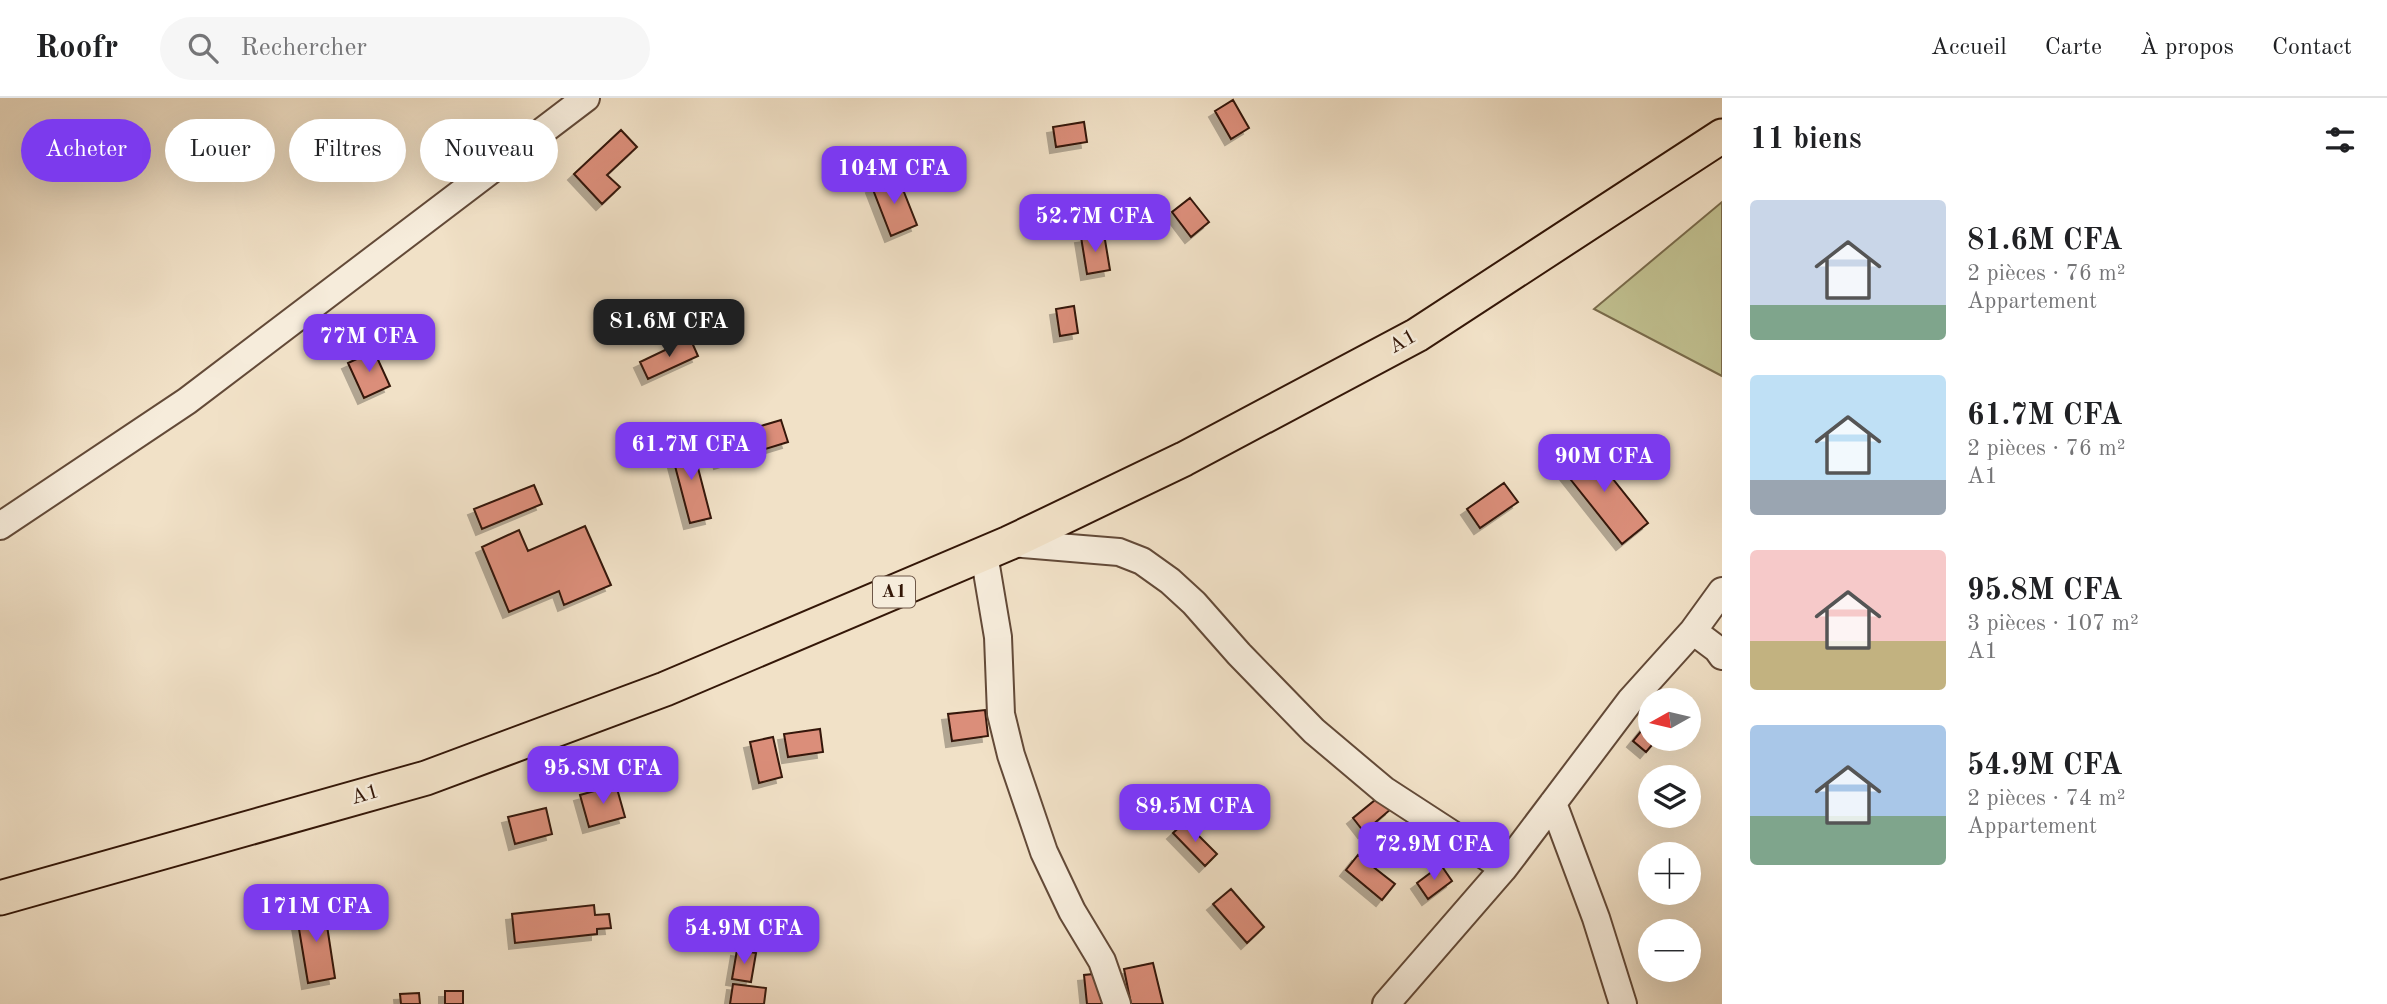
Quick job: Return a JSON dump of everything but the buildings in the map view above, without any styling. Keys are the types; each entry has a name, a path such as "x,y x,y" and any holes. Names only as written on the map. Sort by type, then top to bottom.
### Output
{"main road":[{"name":"A1","path":"0,898 426,778 665,689 996,549 1184,459 1417,335 1722,136"}],"street":[{"path":"0,526 187,401 586,98"},
{"path":"1117,1004 1102,961 1067,902 1044,852 1011,755 1001,714 996,549 1119,552 1142,561 1170,580 1314,731 1374,782 1504,868"},
{"path":"1386,1004 1504,868 1630,701 1693,631 1722,591"},
{"path":"1693,631 1722,656"},
{"path":"1553,803 1596,918 1623,1004"}],"green space":[{"path":"1722,202 1722,376 1594,309"}]}
